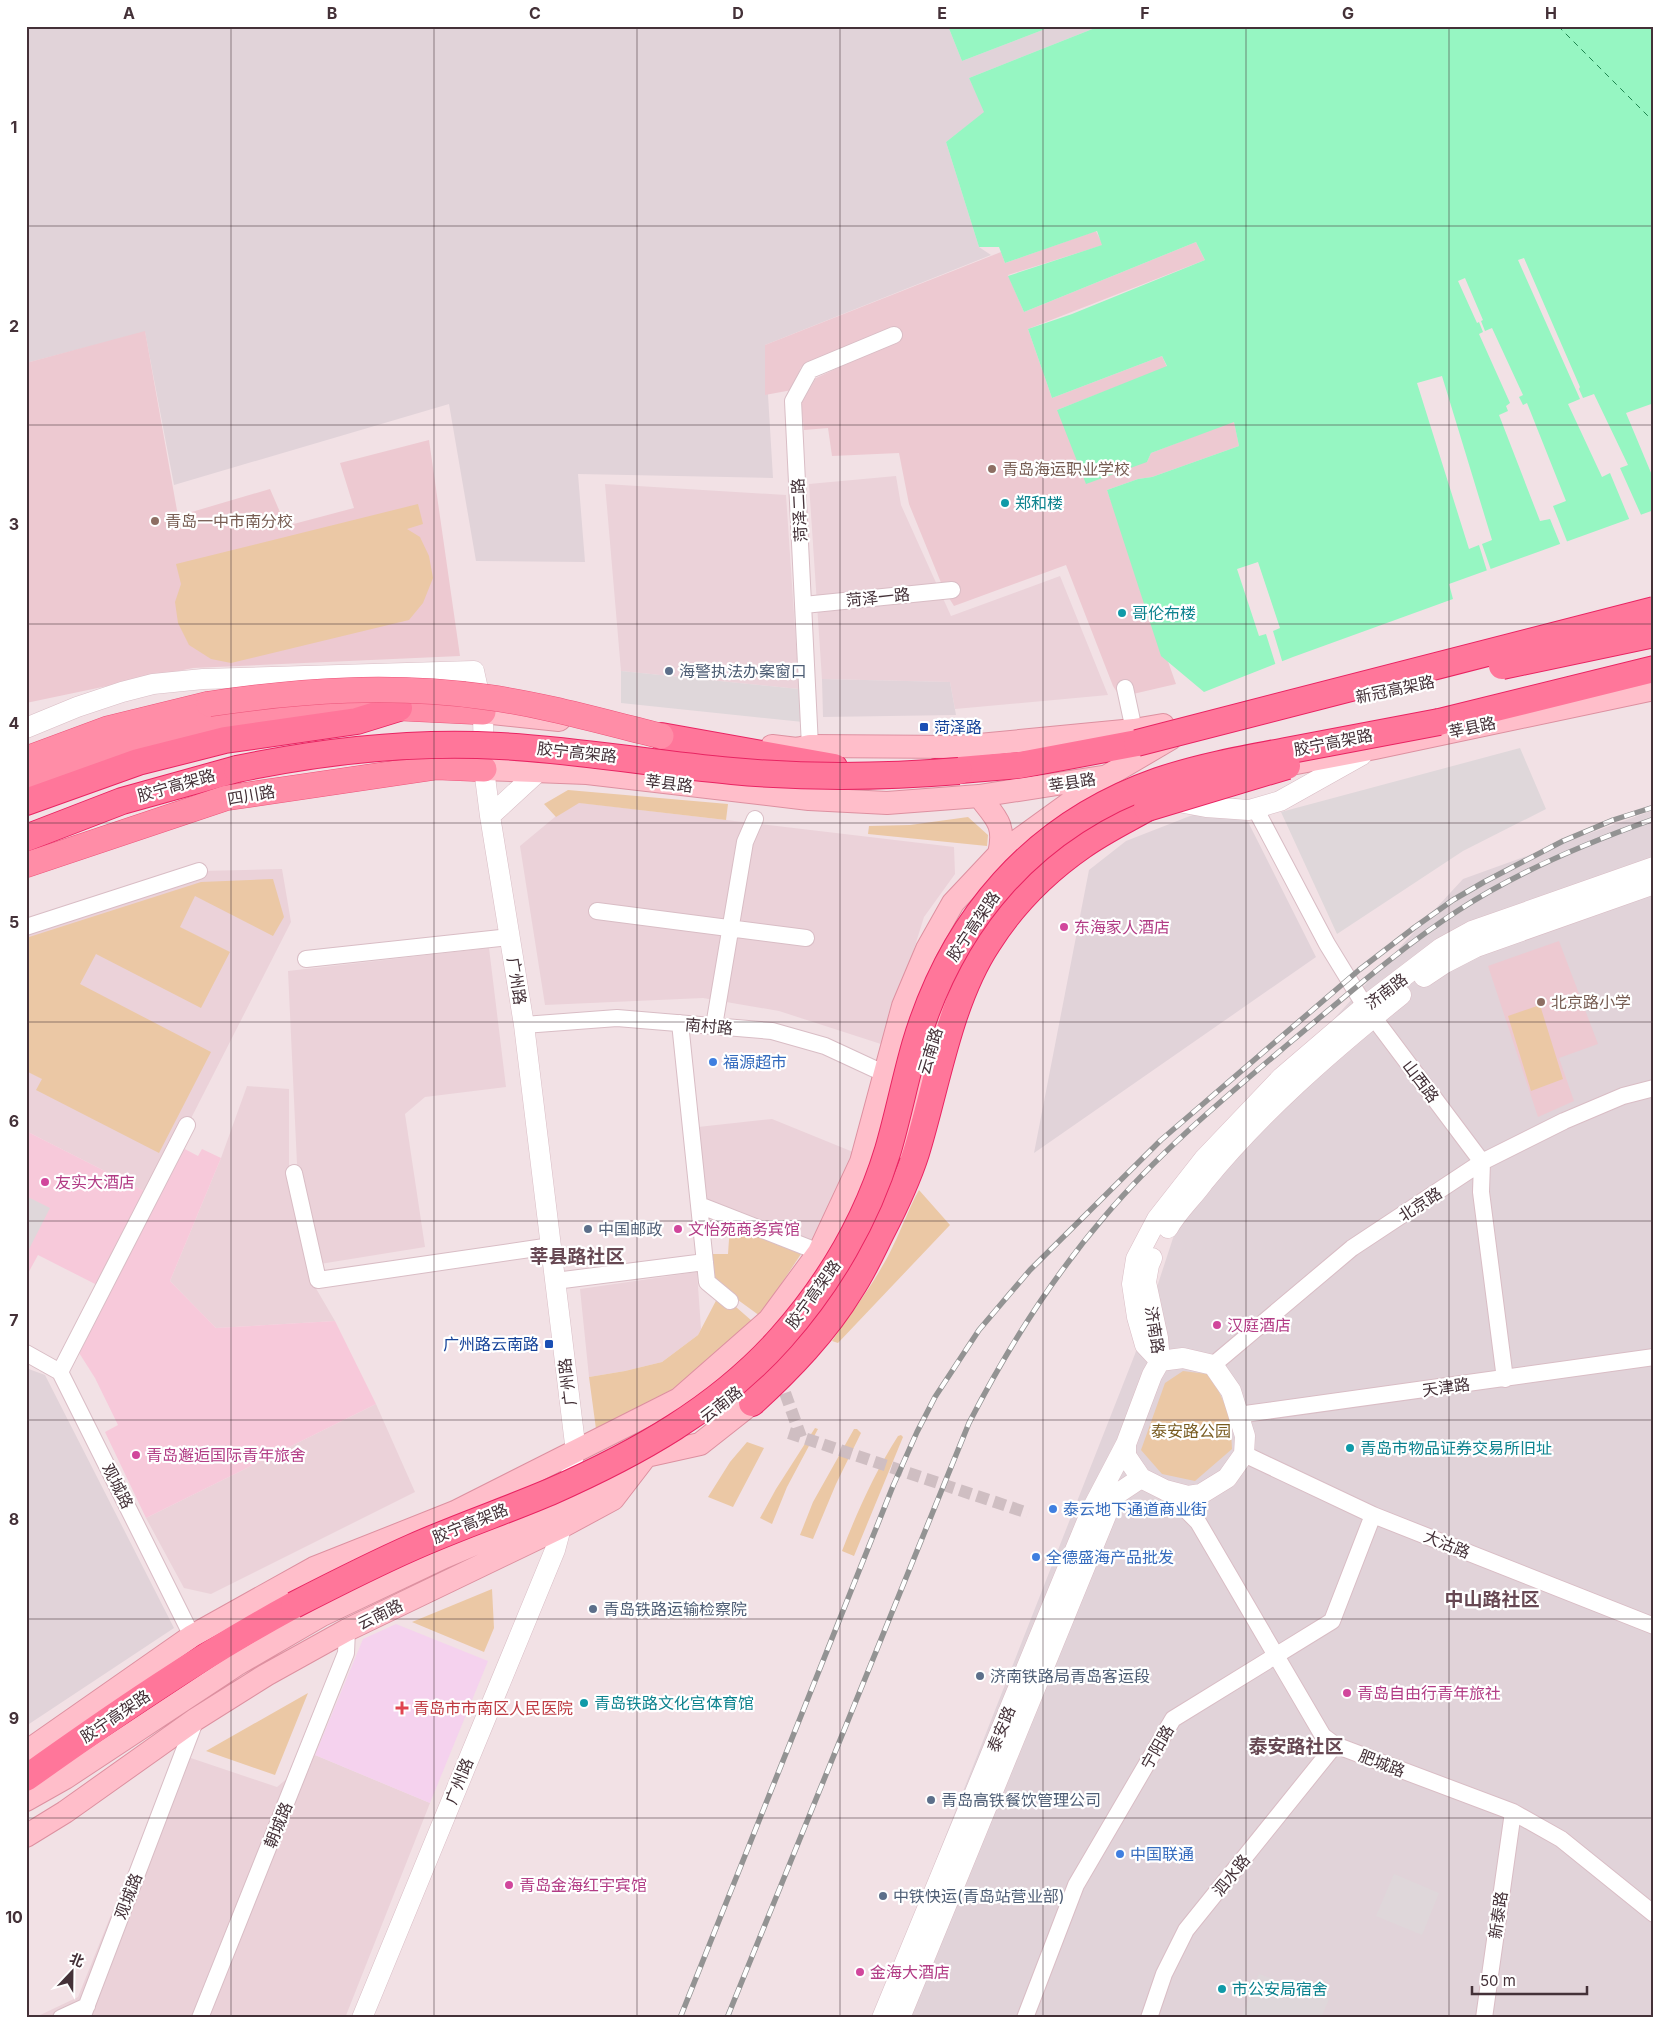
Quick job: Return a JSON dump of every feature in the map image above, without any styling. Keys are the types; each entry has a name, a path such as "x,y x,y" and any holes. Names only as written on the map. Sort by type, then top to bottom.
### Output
{"highway":[{"path":"1136,737 1654,610"},
{"name":"新冠高架路","path":"1136,737 1654,634"},
{"path":"752,1403 785,1373 818,1334 851,1289 902,1194 916,1153 958,1003 972,972 987,943 1006,916 1056,866 1083,845 1148,808 1439,722 1654,669"},
{"path":"1439,722 1654,687"},
{"path":"26,802 138,762 225,740 357,721 399,708"},
{"name":"胶宁高架路","path":"26,1778 98,1726 185,1668 294,1605 413,1546 548,1492 639,1449 687,1420 729,1389 767,1354 815,1296 847,1247 861,1218 888,1150 925,1015 954,950 986,903 1010,876 1041,846 1063,829 1094,810 1134,790 1161,780 1233,761 1439,722"},
{"path":"661,736 853,770 904,773 958,772"},
{"name":"胶宁高架路","path":"26,838 122,800 206,776 342,751 417,746 472,745 555,749 755,773 903,775 958,772 1020,765 1136,737"}],"main road":[{"path":"26,783 70,764 203,723 298,710 399,708 483,712 796,749 810,746 958,747 1136,737 1484,640 1654,601"},
{"name":"莘县路","path":"484,769 587,773 809,799 887,803 979,796 1107,776 1236,774 1375,748 1654,687"},
{"path":"26,759 108,729 209,704 300,692 354,689 442,692 520,702 661,736"},
{"name":"云南路","path":"26,1752 192,1636 314,1568 455,1512 679,1399 769,1320 819,1252 861,1162 903,1006 927,949 953,903 999,854 1107,776 1207,718"},
{"name":"四川路","path":"26,865 226,798 437,767 484,769"},
{"name":"云南路","path":"26,1836 65,1812 196,1718 266,1675 347,1630 565,1516 646,1456 729,1401 791,1339 825,1299 854,1253 886,1192 901,1152 935,1029 950,991 974,944 1002,901 1047,856 1093,825 1200,776"},
{"path":"979,796 999,821 1002,840 999,854"},
{"path":"646,1456 700,1444 752,1403"},
{"path":"26,1800 65,1778 236,1665 322,1615 444,1556 565,1516"}],"street":[{"name":"菏泽二路","path":"810,746 793,401 810,370 894,336"},
{"name":"菏泽一路","path":"804,605 952,590"},
{"name":"广州路","path":"26,728 86,704 153,684 203,679 474,671 483,712 484,769 490,816 524,1025 574,1444 565,1516 555,1550 362,2018"},
{"path":"1125,688 1136,737"},
{"path":"1138,803 1173,801 1206,807 1249,810 1280,801 1330,771 1375,748"},
{"path":"490,816 539,771"},
{"name":"山西路","path":"1255,808 1327,944 1369,1012 1482,1162"},
{"path":"714,1026 745,842 755,818"},
{"name":"济南路","path":"1160,1361 1158,1338 1146,1282 1149,1265 1169,1225 1215,1169 1255,1125 1303,1077 1369,1012 1441,948 1472,931 1654,867"},
{"path":"26,927 199,871"},
{"name":"济南路","path":"1369,1012 1445,963 1476,947 1654,884"},
{"path":"596,911 806,938"},
{"path":"306,959 510,936"},
{"name":"南村路","path":"524,1025 617,1018 772,1031 825,1046 918,1089"},
{"path":"680,1023 707,1282 730,1301"},
{"name":"北京路","path":"1213,1365 1352,1248 1482,1162 1564,1121 1623,1096 1654,1088"},
{"path":"26,1353 60,1372 187,1125"},
{"path":"1482,1162 1481,1192 1505,1379"},
{"path":"294,1172 318,1280 551,1246"},
{"path":"699,1205 819,1252"},
{"path":"555,1281 705,1262"},
{"name":"天津路","path":"1238,1415 1654,1357"},
{"path":"1183,1358 1213,1365 1231,1391 1245,1436 1244,1454 1227,1478 1202,1494 1188,1496 1165,1490 1141,1478 1126,1456 1126,1444 1152,1375 1160,1361 1183,1358"},
{"name":"观城路","path":"60,1372 192,1636"},
{"name":"泰安路","path":"882,2018 1092,1509 1126,1444"},
{"name":"大沽路","path":"1244,1454 1373,1515 1654,1626"},
{"name":"泰安路","path":"900,2018 1114,1496 1141,1478"},
{"name":"肥城路","path":"1141,1478 1172,1496 1198,1522 1322,1736 1335,1745 1513,1812 1560,1838 1654,1914"},
{"path":"1198,1522 1202,1494"},
{"name":"宁阳路","path":"1025,2018 1076,1885 1173,1719 1332,1622 1373,1515"},
{"name":"朝城路","path":"200,2018 346,1653 347,1630"},
{"name":"观城路","path":"84,2012 196,1718"},
{"name":"泗水路","path":"1149,2018 1164,1974 1186,1930 1335,1745"},
{"name":"新泰路","path":"1484,2018 1513,1812"},
{"path":"61,2018 84,2012"}],"shaded area":[{"path":"26,26 948,26 962,61 1053,26 1100,26 969,78 985,112 946,142 979,247 991,255 765,345 773,478 578,474 585,562 476,561 449,404 174,485 145,332 26,363"},
{"path":"948,26 1053,26 962,61"},
{"path":"1100,26 1654,26 1654,403 1626,413 1654,480 1654,510 1449,584 1453,599 1293,657 1204,692 1161,656 1107,490 1138,479 1152,477 1239,446 1234,422 1151,453 1147,462 1086,484 1057,410 1167,366 1162,356 1052,398 1028,329 1072,314 1205,260 1196,242 1024,312 1008,276 1102,245 1097,231 1005,263 999,247 979,247 946,142 984,112 969,78"},
{"name":"青岛海运职业学校","path":"1096,231 1103,245 1008,275 1024,312 1196,242 1205,260 1028,329 1052,398 1162,356 1167,367 1057,410 1147,462 1151,453 1234,421 1239,446 1152,477 1138,479 1107,490 1176,684 1120,697 1113,686 1066,565 954,606 944,590 909,504 899,453 832,456 828,428 804,430 801,404 816,378 896,341 891,330 801,367 792,390 765,395 765,345 1001,252 1005,263"},
{"name":"青岛一中市南分校","path":"145,331 178,516 270,489 286,526 354,508 340,463 429,440 460,656 193,668 26,703 26,363"},
{"path":"896,476 901,505 951,616 1060,576 1108,695 955,709 950,682 822,679 809,484"},
{"path":"605,484 786,495 799,689 621,671"},
{"path":"621,671 799,689 803,722 621,703"},
{"path":"822,679 950,682 956,715 823,717"},
{"path":"1520,748 1546,809 1463,851 1337,934 1281,812"},
{"path":"1236,798 1316,957 1034,1153 1089,870 1126,841"},
{"path":"573,802 954,847 955,874 924,917 884,1045 779,1011 703,998 545,1005 520,846"},
{"path":"1654,810 1654,2018 880,2018 896,1962 1135,1354 1196,1168 1463,879"},
{"path":"282,869 291,922 152,1195 26,1131 26,927 199,871"},
{"name":"北京路小学","path":"1559,941 1598,1044 1559,1058 1574,1101 1538,1117 1488,966"},
{"path":"489,948 506,1087 425,1097 405,1114 425,1247 320,1264 297,1164 288,971"},
{"path":"247,1086 289,1089 289,1168 314,1285 335,1321 216,1328 170,1281 221,1158"},
{"path":"772,1119 858,1154 816,1247 707,1202 698,1127"},
{"path":"26,1131 152,1195 99,1286 38,1255 26,1277"},
{"path":"179,1146 198,1156 202,1149 221,1158 170,1281 216,1328 335,1321 376,1404 146,1518 105,1432 118,1425 95,1378 76,1348"},
{"path":"26,1196 50,1208 26,1255"},
{"path":"697,1272 701,1329 698,1335 662,1362 589,1377 580,1289"},
{"path":"26,1368 45,1375 174,1628 26,1726"},
{"path":"376,1404 415,1492 211,1594 184,1588 146,1518"},
{"name":"青岛市市南区人民医院","path":"396,1624 488,1661 430,1803 315,1755 363,1639"},
{"path":"176,1753 277,1787 315,1755 430,1803 345,2018 34,2018 78,1997"},
{"path":"1394,1874 1439,1893 1422,1935 1376,1916"},
{"path":"1259,1974 1329,1999 1321,2018 1241,2018"}],"green space":[{"path":"418,504 423,524 407,529 420,537 429,556 433,578 423,603 409,620 231,663 211,659 189,645 178,623 175,602 181,584 176,564"},
{"path":"568,790 728,804 726,820 579,803 556,817 544,804"},
{"path":"968,817 988,835 987,846 868,834 869,826 910,825"},
{"path":"273,879 284,917 273,936 195,896 180,927 230,952 201,1008 96,954 80,984 211,1052 159,1153 36,1090 42,1079 26,1071 26,938 201,882"},
{"path":"1540,1005 1563,1079 1531,1091 1508,1016"},
{"path":"919,1190 950,1225 838,1343 832,1341 880,1271"},
{"path":"730,1225 801,1254 760,1316 712,1281 711,1254 728,1254"},
{"path":"720,1293 752,1321 672,1393 596,1429 589,1377 662,1362 698,1335"},
{"name":"泰安路公园","path":"1183,1371 1207,1374 1219,1392 1230,1416 1232,1449 1195,1481 1162,1474 1141,1450 1165,1383"},
{"path":"815,1428 818,1429 787,1487 772,1524 760,1518 776,1489"},
{"path":"854,1429 861,1433 836,1484 813,1539 800,1535 813,1502"},
{"path":"901,1435 903,1437 854,1556 842,1551 874,1478 898,1436"},
{"path":"747,1442 764,1448 733,1507 708,1497 730,1462"},
{"path":"492,1589 494,1628 484,1652 412,1622"},
{"path":"308,1693 275,1775 206,1751"}],"pier":[{"path":"1524,258 1580,387 1583,398 1594,394 1628,465 1620,468 1642,517 1630,521 1610,473 1602,477 1568,404 1580,399 1518,260"},
{"path":"1465,278 1483,320 1481,321 1485,331 1492,328 1523,395 1519,397 1523,405 1527,403 1566,501 1553,506 1568,544 1561,546 1550,519 1540,521 1499,415 1508,411 1506,406 1510,403 1479,334 1483,332 1479,322 1477,323 1458,281"},
{"path":"1442,376 1492,540 1482,544 1491,570 1487,571 1479,545 1469,549 1417,383"},
{"path":"1258,562 1280,628 1273,631 1283,664 1276,666 1266,634 1259,636 1237,569"}],"ferry route":[{"path":"1558,26 1654,122"}],"tunnel":[{"path":"779,1376 801,1437"},
{"path":"789,1433 1028,1513"}],"railway":[{"path":"680,2018 893,1486 935,1397 979,1330 1030,1270 1161,1140 1359,970 1453,900 1484,882 1563,841 1613,820 1654,807"},
{"path":"727,2018 969,1423 1031,1315 1085,1240 1126,1192 1195,1124 1333,1006 1416,940 1459,910 1529,870 1578,848 1654,819"}],"place":[{"name":"青岛海运职业学校","path":"992,469"},
{"name":"郑和楼","path":"1005,503"},
{"name":"青岛一中市南分校","path":"155,521"},
{"name":"哥伦布楼","path":"1122,613"},
{"name":"海警执法办案窗口","path":"669,671"},
{"name":"菏泽路","path":"924,727"},
{"name":"东海家人酒店","path":"1064,927"},
{"name":"北京路小学","path":"1541,1002"},
{"name":"福源超市","path":"713,1062"},
{"name":"友实大酒店","path":"45,1182"},
{"name":"中国邮政","path":"588,1229"},
{"name":"文怡苑商务宾馆","path":"678,1229"},
{"name":"汉庭酒店","path":"1217,1325"},
{"name":"广州路云南路","path":"549,1344"},
{"name":"青岛市物品证券交易所旧址","path":"1350,1448"},
{"name":"青岛邂逅国际青年旅舍","path":"136,1455"},
{"name":"泰云地下通道商业街","path":"1053,1509"},
{"name":"全德盛海产品批发","path":"1036,1557"},
{"name":"青岛铁路运输检察院","path":"593,1609"},
{"name":"济南铁路局青岛客运段","path":"980,1676"},
{"name":"青岛自由行青年旅社","path":"1347,1693"},
{"name":"青岛铁路文化宫体育馆","path":"584,1703"},
{"name":"青岛市市南区人民医院","path":"402,1708"},
{"name":"青岛高铁餐饮管理公司","path":"931,1800"},
{"name":"中国联通","path":"1120,1854"},
{"name":"青岛金海红宇宾馆","path":"509,1885"},
{"name":"中铁快运(青岛站营业部)","path":"883,1896"},
{"name":"金海大酒店","path":"860,1972"},
{"name":"市公安局宿舍","path":"1222,1989"}],"district":[{"name":"莘县路社区","path":"577,1256"},
{"name":"中山路社区","path":"1492,1599"},
{"name":"泰安路社区","path":"1296,1746"}]}
